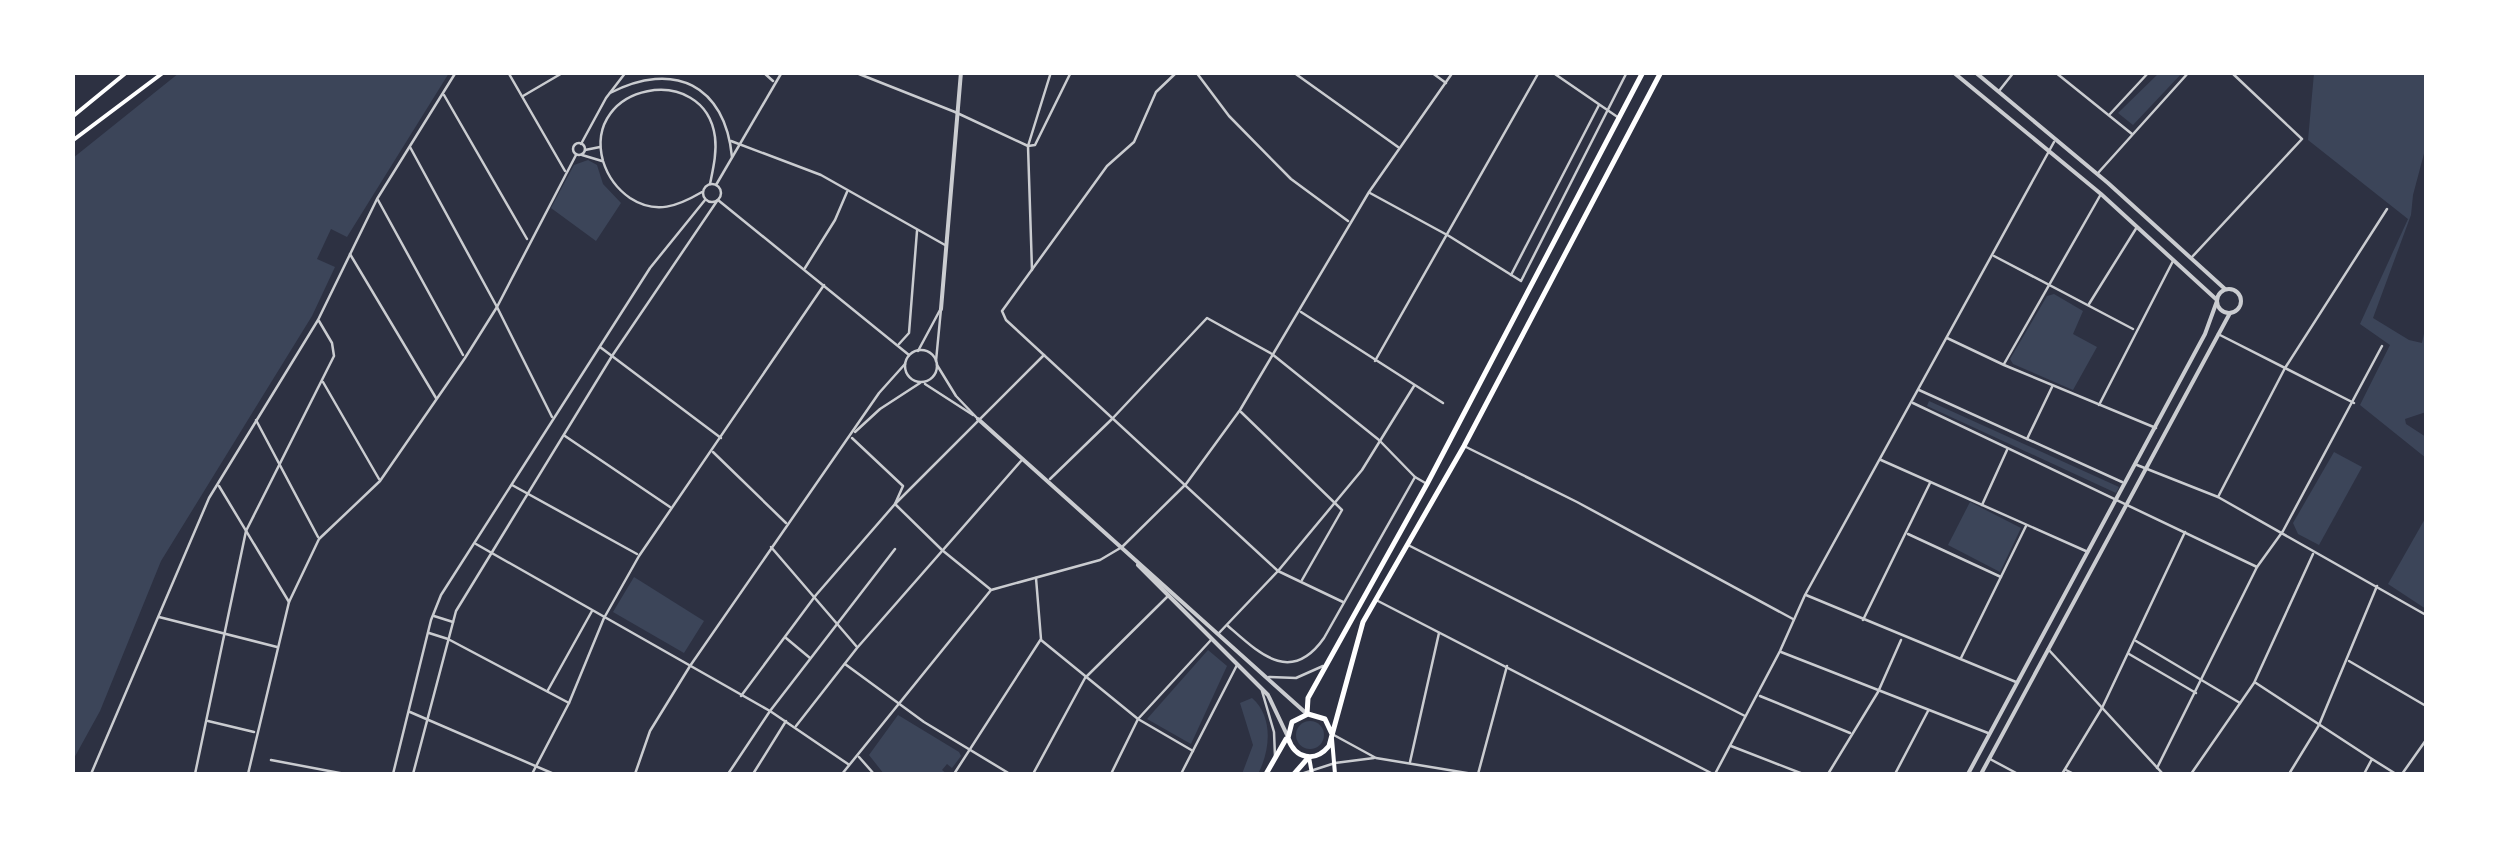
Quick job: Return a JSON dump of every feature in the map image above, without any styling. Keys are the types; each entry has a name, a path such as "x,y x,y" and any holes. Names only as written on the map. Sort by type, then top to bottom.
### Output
{"main road":[{"path":"72,117 127,72"},
{"path":"72,142 164,72"},
{"path":"1307,714 1308,698 1427,484 1643,72"},
{"path":"1298,774 1309,757 1324,752 1357,638 1464,446 1661,72"},
{"path":"1266,774 1288,737 1292,722 1307,714 1324,718 1332,734 1335,774"},
{"path":"1288,737 1294,750 1309,757"},
{"path":"1309,757 1312,773"}],"street":[{"path":"91,774 218,484 318,320 377,198 456,72"},
{"path":"508,72 565,171"},
{"path":"522,96 564,72"},
{"path":"604,163 598,158 578,155 573,148 581,144 626,72"},
{"path":"716,184 782,72"},
{"path":"854,72 1028,146 1036,146 1071,72"},
{"path":"850,436 880,409 934,375 961,72"},
{"path":"1032,271 1028,146 1051,72"},
{"path":"1177,72 1156,92 1134,142 1107,166 1002,311 1006,320 1278,571 1342,602"},
{"path":"1196,72 1229,116 1291,179 1350,223"},
{"path":"1293,72 1400,148"},
{"path":"1431,72 1446,83"},
{"path":"842,774 991,590 1100,560 1122,547 1186,484 1240,410 1368,192 1453,72"},
{"path":"1376,360 1539,72"},
{"path":"1552,72 1620,118"},
{"path":"1368,192 1521,282 1627,72"},
{"path":"1953,72 2101,194 2217,300 2220,309 2230,313"},
{"path":"1974,72 2097,174 2225,289 2234,289 2241,298 2239,308 2230,313 2217,333 1981,774"},
{"path":"1998,92 2014,72"},
{"path":"2055,72 2133,134"},
{"path":"2097,174 2189,72"},
{"path":"2190,259 2302,138 2230,72"},
{"path":"764,73 774,82"},
{"path":"2108,115 2145,74"},
{"path":"610,93 639,79 660,77 690,84 718,110 731,141 732,158"},
{"path":"646,90 673,91 699,107 714,131 710,184 678,206 645,206 614,184 601,146 606,122 624,100 646,90"},
{"path":"443,94 528,241"},
{"path":"1511,276 1599,105"},
{"path":"1376,600 1714,774 1780,652 1805,594 2055,140"},
{"path":"731,141 821,174 946,245"},
{"path":"581,144 585,150"},
{"path":"410,146 553,418"},
{"path":"248,774 289,602 319,539 380,481 497,306 565,171 585,150 601,146"},
{"path":"710,184 716,184"},
{"path":"414,774 456,610 612,356 718,200 721,192 716,184"},
{"path":"804,269 835,220 848,190"},
{"path":"702,192 705,200"},
{"path":"2004,365 2101,194"},
{"path":"377,198 465,358"},
{"path":"705,200 718,200 910,355"},
{"path":"394,774 432,616 598,346 650,268 705,200"},
{"path":"2218,497 2285,368 2387,209"},
{"path":"2088,306 2137,227"},
{"path":"898,345 908,334 917,229"},
{"path":"350,253 436,399"},
{"path":"1993,255 2135,330"},
{"path":"2099,404 2174,260"},
{"path":"532,774 569,703 604,618 639,556 824,285"},
{"path":"1968,774 2156,428 2225,289"},
{"path":"635,774 650,731 690,666 880,393 918,350 941,309"},
{"path":"1300,311 1443,403"},
{"path":"1049,480 1207,318 1272,354 1380,440 1427,484"},
{"path":"195,774 246,532 334,350 318,320"},
{"path":"2217,333 2354,402"},
{"path":"1946,338 2156,428"},
{"path":"598,346 721,438"},
{"path":"2157,768 2257,566 2283,531 2382,346"},
{"path":"918,350 930,353 956,396 978,419 1307,714"},
{"path":"741,696 816,595 895,504 1045,354"},
{"path":"905,364 908,376 978,419"},
{"path":"322,380 380,481"},
{"path":"1217,635 1278,571 1362,470 1414,386"},
{"path":"2027,439 2053,386"},
{"path":"1918,390 2126,484"},
{"path":"1911,402 2257,566"},
{"path":"1240,410 1342,510 1301,582"},
{"path":"255,419 319,539"},
{"path":"564,436 672,508"},
{"path":"850,436 903,486 895,504"},
{"path":"1464,446 1578,502 1794,620"},
{"path":"1982,505 2008,448"},
{"path":"712,451 787,524"},
{"path":"795,727 858,648 1023,459"},
{"path":"1880,459 2089,552"},
{"path":"2136,464 2218,497 2426,615"},
{"path":"1227,625 1268,658 1300,660 1316,649 1415,476"},
{"path":"1864,620 1930,482"},
{"path":"218,484 289,602"},
{"path":"511,484 639,556"},
{"path":"895,504 991,590"},
{"path":"1960,658 2026,525"},
{"path":"2062,774 2102,708 2185,532"},
{"path":"1907,533 2002,577"},
{"path":"474,543 770,711 849,764"},
{"path":"1408,545 1746,716"},
{"path":"1122,547 1166,597 1260,685 1288,737"},
{"path":"772,548 858,648"},
{"path":"728,774 836,622 895,549"},
{"path":"2190,774 2254,683 2314,552"},
{"path":"954,774 1040,639 1036,578"},
{"path":"2289,774 2319,725 2378,585"},
{"path":"1805,594 2017,683"},
{"path":"1033,774 1085,678 1166,597"},
{"path":"547,691 592,611"},
{"path":"432,616 453,622"},
{"path":"158,617 277,647"},
{"path":"1410,764 1440,631"},
{"path":"428,632 569,703"},
{"path":"1828,774 1878,692 1902,636"},
{"path":"784,637 810,658"},
{"path":"1040,639 1138,719 1193,752"},
{"path":"1111,774 1138,719 1211,640"},
{"path":"2134,640 2242,704"},
{"path":"2048,648 2163,774"},
{"path":"1780,652 1989,734"},
{"path":"2128,653 2196,693"},
{"path":"2347,661 2426,706"},
{"path":"1266,676 1296,678 1328,662"},
{"path":"845,664 898,704 1010,774"},
{"path":"1181,774 1237,664"},
{"path":"1298,774 1312,773 1335,763 1376,758 1474,774 1506,666"},
{"path":"2254,683 2399,774 2426,740"},
{"path":"1260,685 1274,732 1275,758"},
{"path":"1758,695 1851,734"},
{"path":"1895,774 1928,710"},
{"path":"408,712 554,774"},
{"path":"207,720 257,732"},
{"path":"753,774 786,721"},
{"path":"1332,734 1376,758"},
{"path":"1731,746 1804,774"},
{"path":"857,755 874,774"},
{"path":"1989,758 2018,774"},
{"path":"2364,774 2372,759"},
{"path":"270,760 344,774"},
{"path":"2065,769 2074,774"}],"shaded area":[{"path":"179,73 449,73 347,237 331,229 317,259 335,267 312,316 161,561 100,711 73,760 73,158"},
{"path":"2159,73 2182,73 2133,125 2118,113"},
{"path":"2314,73 2426,73 2426,146 2411,215 2373,318 2409,340 2422,343 2426,324 2426,412 2405,419 2406,424 2426,437 2426,458 2360,405 2390,345 2360,324 2408,219 2308,140"},
{"path":"588,160 597,165 603,184 621,203 596,241 551,208 574,165"},
{"path":"2054,294 2083,311 2073,334 2097,347 2073,390 2013,364 2010,359 2047,296"},
{"path":"1929,401 2119,487 2116,493 1927,406"},
{"path":"2334,452 2362,467 2319,545 2298,534 2293,523"},
{"path":"1970,502 2021,528 2000,572 1948,545"},
{"path":"2426,517 2426,609 2388,584"},
{"path":"634,577 704,621 684,653 613,612"},
{"path":"1208,650 1227,666 1191,744 1147,719"},
{"path":"1252,698 1267,724 1267,745 1258,774 1242,774 1253,745 1240,703"},
{"path":"898,715 959,752 961,756 952,768 947,764 942,770 947,774 884,774 869,755"},
{"path":"1310,721 1320,725 1324,735 1320,745 1310,749 1300,745 1296,735 1300,725"}]}
